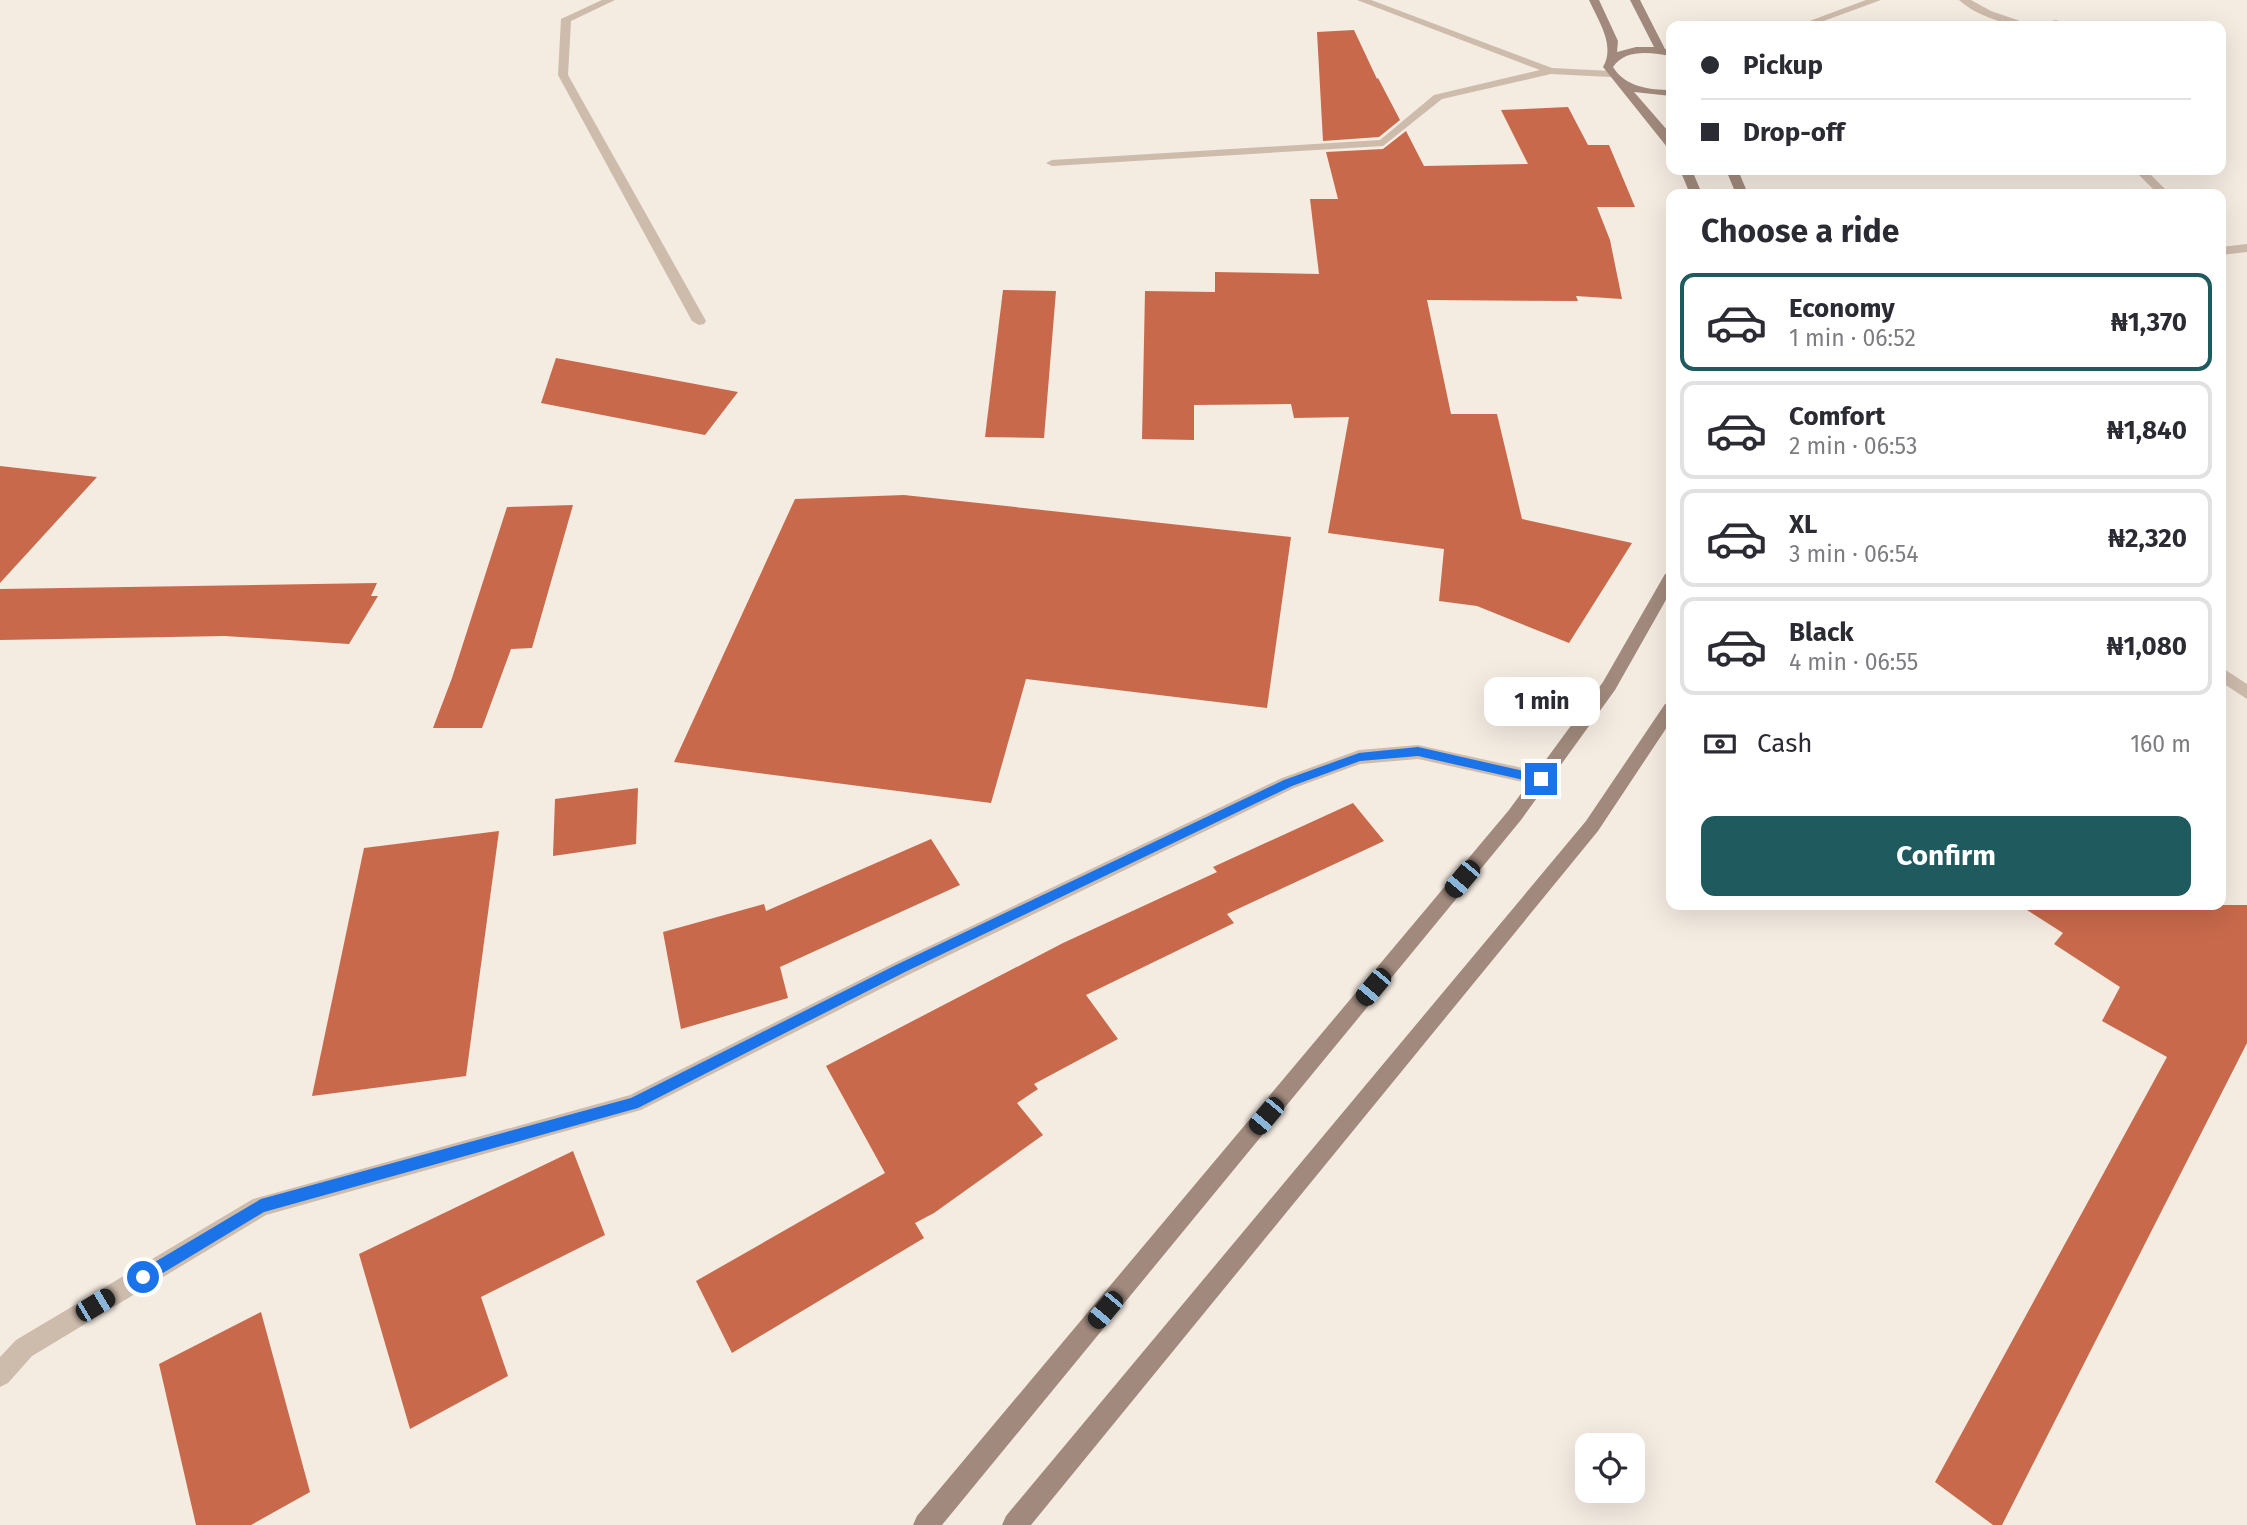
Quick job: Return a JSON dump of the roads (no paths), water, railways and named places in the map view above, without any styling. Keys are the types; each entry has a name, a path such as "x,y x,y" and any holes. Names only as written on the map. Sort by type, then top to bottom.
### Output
{"main road":[{"path":"1594,0 1613,41 1608,67 1666,139"},
{"path":"1635,0 1666,52"},
{"path":"1611,60 1634,51 1666,52"},
{"path":"1615,77 1645,90 1666,92"},
{"path":"926,1525 1516,815 1609,687 1666,587"},
{"path":"1015,1525 1592,825 1666,715"}],"street":[{"path":"611,0 566,19 563,75 699,321"},
{"path":"1362,0 1551,71 1615,77"},
{"path":"1815,21 1876,0"},
{"path":"1964,0 1987,13 2013,21"},
{"path":"1052,163 1384,143 1438,97 1551,71"},
{"path":"2145,175 2159,189"},
{"path":"2226,250 2247,248"},
{"path":"2226,677 2247,694"},
{"path":"0,1374 24,1348 261,1206 634,1103 901,968 1288,783 1359,757 1418,752 1541,779"}]}
